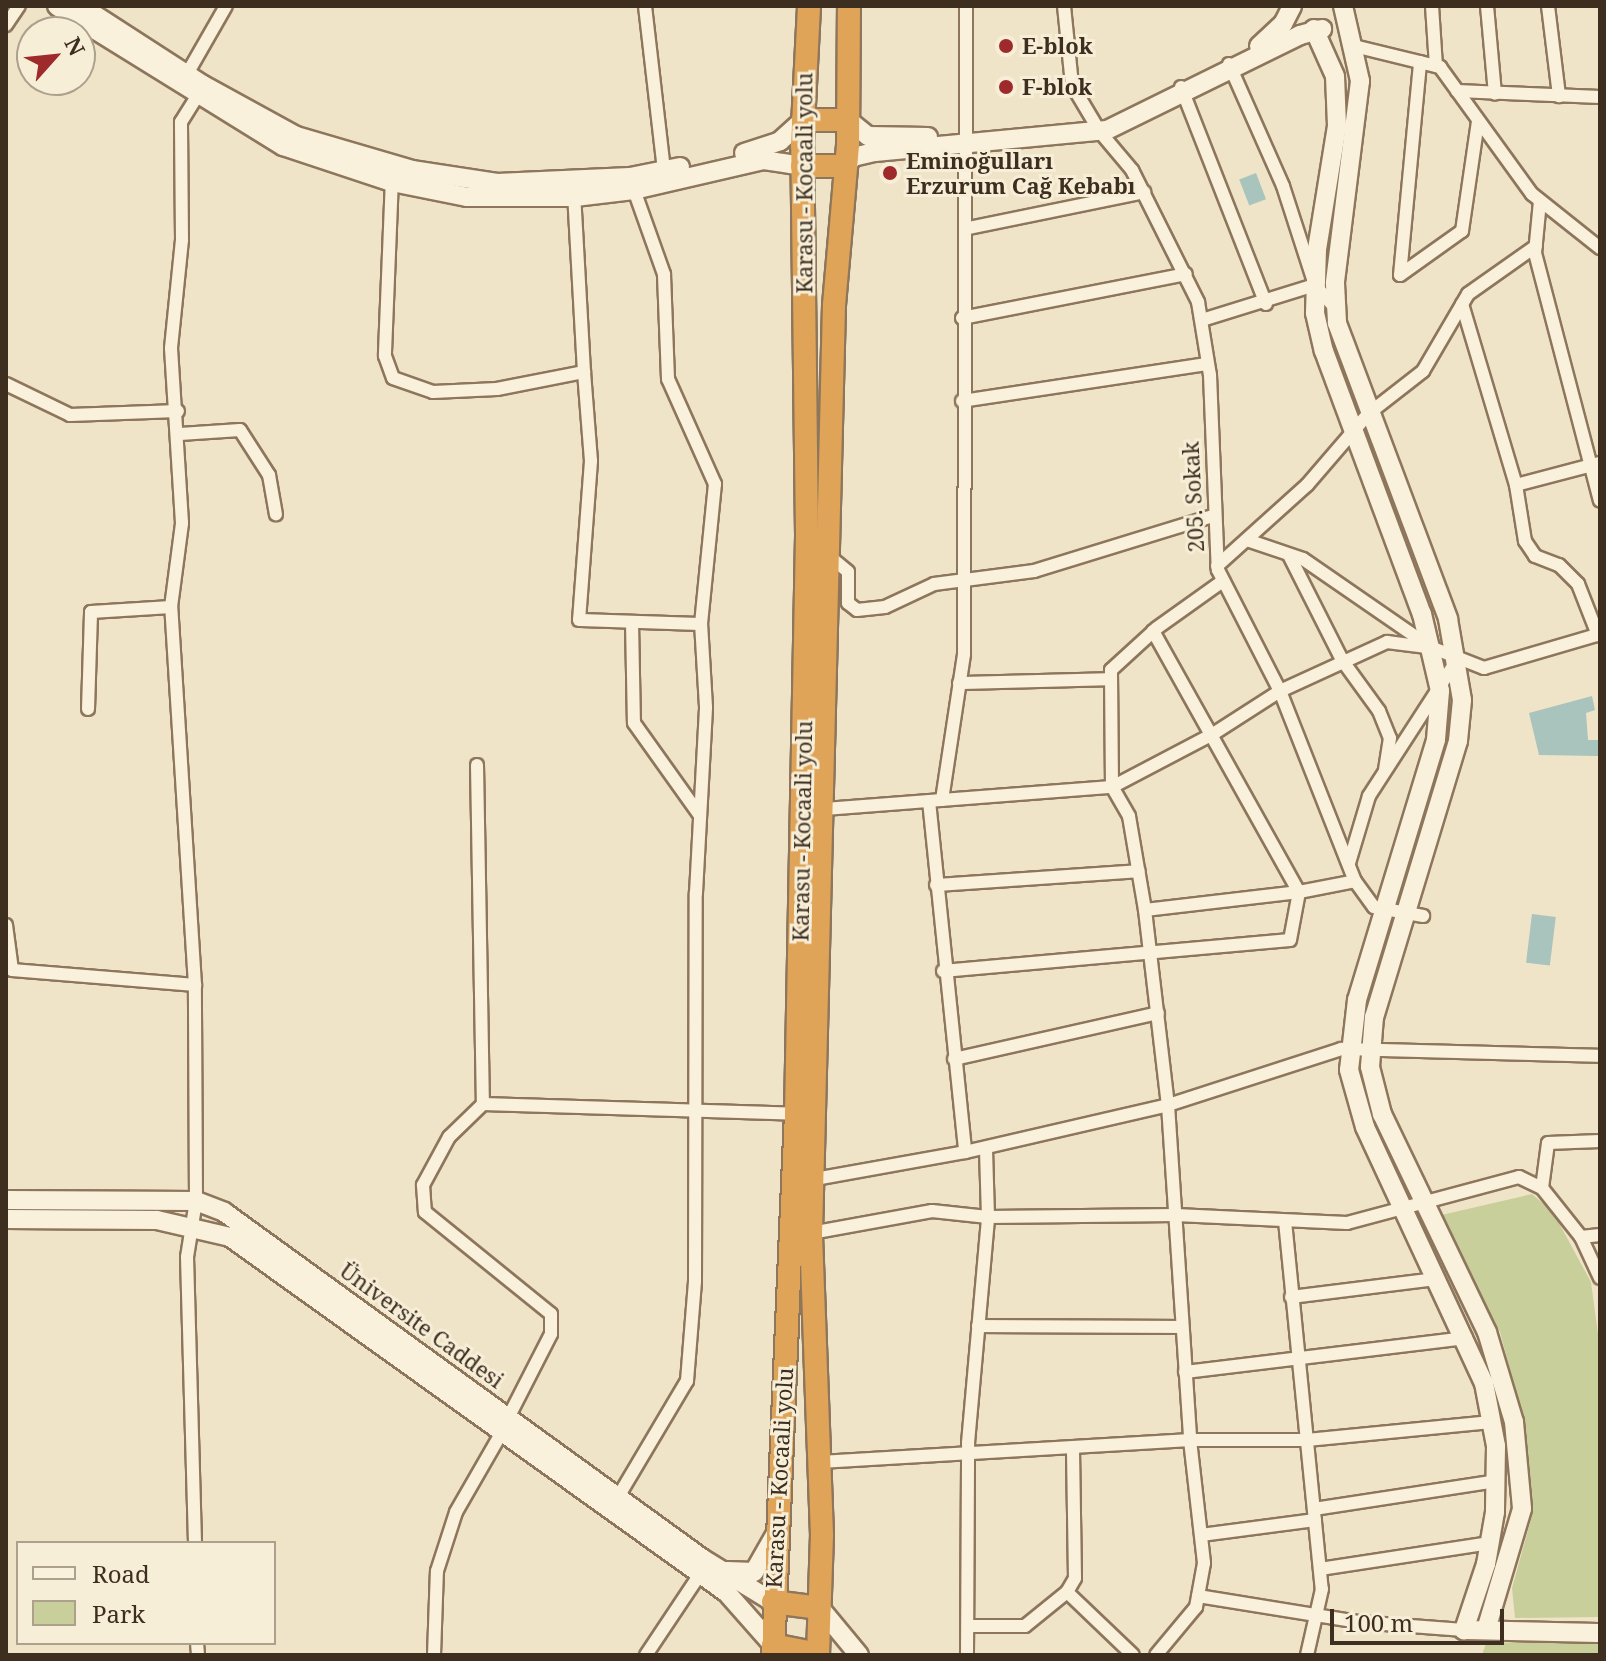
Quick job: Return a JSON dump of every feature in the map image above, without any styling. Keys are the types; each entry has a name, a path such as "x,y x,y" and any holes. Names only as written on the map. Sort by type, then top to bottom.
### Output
{"highway":[{"name":"Karasu - Kocaali yolu","path":"773,1650 796,1114 807,534 802,166 809,6"},
{"name":"Karasu - Kocaali yolu","path":"818,1655 820,1462 811,1233 815,1179 834,305 847,156 849,6"},
{"path":"803,120 848,120"},
{"path":"802,166 847,156"},
{"path":"773,1602 820,1608"},
{"path":"773,1650 818,1655"}],"main road":[{"path":"57,6 196,85 296,136 392,173 574,189 632,184 764,160 802,166"},
{"path":"81,6 196,85"},
{"path":"1230,65 1264,44 1293,6 1300,20 1317,29 1335,76 1337,126 1315,285 1324,351 1433,648 1440,691 1436,740 1357,1000 1349,1070 1365,1127 1487,1332 1514,1422 1522,1509 1486,1630"},
{"path":"847,156 1098,128 1230,65 1337,22 1344,6"},
{"path":"1344,6 1360,81 1335,283 1337,310 1368,414 1448,619 1462,700 1458,741 1414,915 1374,1017 1370,1067 1382,1114 1436,1279 1466,1338 1484,1383 1491,1422 1496,1481 1490,1543 1464,1630 1600,1633"},
{"path":"632,184 664,171 769,146 803,120"},
{"path":"848,120 868,136 964,141"},
{"name":"Üniversite Caddesi","path":"6,1200 196,1201 258,1233 505,1425 618,1497 707,1571 773,1602"},
{"path":"6,1219 120,1218 192,1227 216,1231 250,1250 505,1425 707,1571 773,1650"},
{"path":"707,1571 742,1575 754,1572 776,1533"},
{"path":"820,1608 859,1655"}],"street":[{"path":"6,25 19,6"},
{"path":"195,1541 188,1325 196,1201 195,985 171,607 182,523 180,434 171,348 182,240 181,122 226,6"},
{"path":"645,6 664,171"},
{"path":"965,1152 943,971 936,885 935,800 959,683 966,580 962,318 969,228 964,141 966,6"},
{"name":"205. Sokak","path":"1064,6 1072,85 1098,128 1144,192 1186,274 1202,320 1217,566 1280,691 1355,881 1374,907 1384,909"},
{"path":"1432,6 1436,66"},
{"path":"1487,6 1495,94"},
{"path":"1548,6 1559,96"},
{"path":"1354,46 1436,66 1540,201 1600,248"},
{"path":"1420,62 1400,275 1462,231 1478,121"},
{"path":"1230,65 1283,186 1315,285 1337,310"},
{"path":"1182,89 1266,304"},
{"path":"1457,91 1600,97"},
{"path":"392,173 385,356 393,378 433,392 497,389 584,372"},
{"path":"618,1497 687,1381 695,1281 699,814 706,707 701,624 715,484 668,379 664,274 632,184"},
{"path":"574,189 591,461 579,620 701,624"},
{"path":"969,228 1144,192"},
{"path":"1540,201 1536,246 1595,464 1600,501"},
{"path":"1217,566 1307,485 1368,414 1423,371 1468,294 1536,246"},
{"path":"962,318 1186,274"},
{"path":"1202,320 1266,304 1315,285"},
{"path":"1247,540 1289,555 1433,648 1484,668 1505,665 1599,634 1578,584 1559,565 1535,556 1525,541 1516,485 1462,304"},
{"path":"962,401 1207,364"},
{"path":"6,384 70,415 178,411"},
{"path":"180,434 240,430 269,475 276,514"},
{"path":"1516,485 1595,464"},
{"path":"828,555 848,572 848,603 857,610 885,607 934,584 1034,571 1213,516"},
{"path":"1289,555 1342,660 1379,711 1390,738 1385,769"},
{"path":"1156,1655 1196,1607 1204,1563 1190,1440 1168,1105 1139,871 1129,816 1112,787 1110,679 1111,670 1153,631 1223,581"},
{"path":"88,709 91,612 171,607"},
{"path":"632,622 634,723 699,814"},
{"path":"943,971 1151,955 1290,940 1299,892 1153,631"},
{"path":"824,809 1112,787 1213,734 1280,691 1342,660 1387,642 1433,648"},
{"path":"1349,863 1369,796 1440,691 1457,658"},
{"path":"959,683 1110,679"},
{"path":"477,765 483,1104"},
{"path":"936,885 1139,871"},
{"path":"1145,910 1299,892 1355,881"},
{"path":"1384,909 1414,915"},
{"path":"6,925 12,970 195,985"},
{"path":"954,1059 1158,1013"},
{"path":"815,1179 986,1149 1168,1105 1351,1048 1600,1056"},
{"path":"434,1655 437,1571 456,1512 551,1334 551,1314 425,1212 423,1185 449,1137 483,1104 796,1114"},
{"path":"1542,1188 1548,1143 1600,1141"},
{"path":"967,1655 968,1455 988,1217 986,1149"},
{"path":"811,1233 932,1211 988,1217 1176,1215 1347,1223 1413,1208 1519,1177 1542,1188 1581,1237 1600,1278"},
{"path":"1285,1221 1296,1356 1320,1569 1320,1615 1307,1655"},
{"path":"1581,1237 1600,1235"},
{"path":"1291,1297 1436,1279"},
{"path":"978,1326 1182,1327"},
{"path":"1185,1372 1296,1356 1466,1338"},
{"path":"820,1462 1073,1451 1190,1440 1307,1440 1491,1422"},
{"path":"969,1626 1025,1626 1067,1592 1075,1578 1073,1451"},
{"path":"1201,1535 1496,1481"},
{"path":"1320,1569 1490,1543"},
{"path":"646,1655 707,1571"},
{"path":"1067,1592 1133,1655"},
{"path":"1198,1596 1320,1615 1464,1630"}],"green space":[{"path":"1532,1194 1553,1212 1591,1282 1600,1349 1600,1617 1515,1618 1512,1588 1530,1523 1521,1412 1500,1332 1437,1216"},
{"path":"1600,1640 1600,1655 1482,1655 1486,1643"}],"water":[{"path":"1256,173 1266,199 1249,206 1239,179"},
{"path":"1592,696 1595,710 1586,713 1588,740 1598,740 1598,756 1539,755 1529,713"},
{"path":"1532,914 1556,917 1550,966 1526,963"}],"place":[{"name":"E-blok","path":"1006,46"},
{"name":"F-blok","path":"1006,87"},
{"name":"Eminoğulları Erzurum Cağ Kebabı","path":"890,173"}]}
